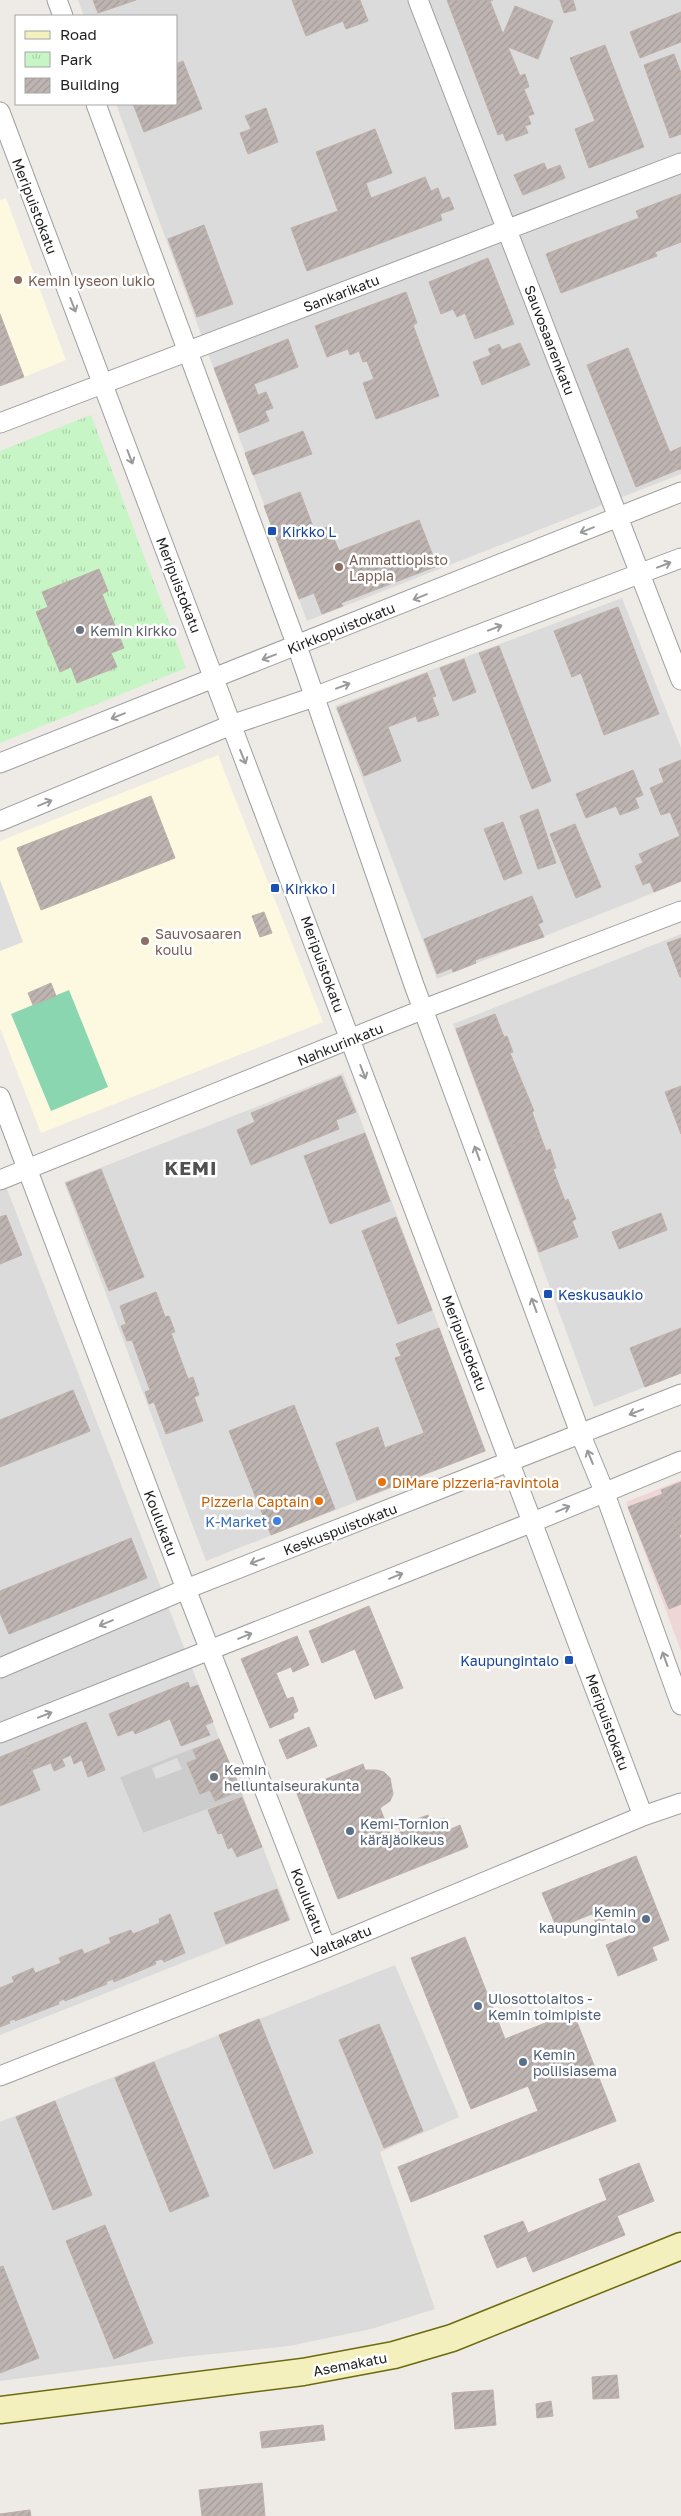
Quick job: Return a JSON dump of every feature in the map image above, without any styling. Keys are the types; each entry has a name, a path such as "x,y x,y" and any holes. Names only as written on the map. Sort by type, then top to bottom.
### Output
{"main road":[{"name":"Asemakatu","path":"0,2410 319,2370 394,2355 452,2338 681,2246"}],"street":[{"path":"57,0 63,15"},
{"name":"Sauvosaarenkatu","path":"418,0 681,680"},
{"path":"96,105 297,646 424,1009 580,1433 604,1491 681,1705"},
{"name":"Meripuistokatu","path":"0,112 231,726 281,851 643,1816"},
{"name":"Sankarikatu","path":"0,423 681,163"},
{"name":"Kirkkopuistokatu","path":"0,764 681,492"},
{"path":"0,821 231,726 314,697 681,558"},
{"name":"Nahkurinkatu","path":"0,1180 424,1009 681,911"},
{"name":"Koulukatu","path":"0,1097 186,1589 326,1948"},
{"name":"Keskuspuistokatu","path":"0,1668 186,1589 681,1394"},
{"path":"0,1733 533,1522 604,1491 681,1461"},
{"name":"Valtakatu","path":"0,2076 326,1948 643,1816 681,1803"}],"shaded area":[{"path":"78,0 681,0 681,474 307,621 116,105 178,105 178,15 84,15"},
{"name":"Kemin lyseon lukio","path":"6,198 66,360 0,387 0,200"},
{"path":"622,598 681,748 681,882 437,979 335,706"},
{"name":"Sauvosaaren koulu","path":"218,755 323,1022 41,1133 0,1028 0,841"},
{"path":"0,880 23,942 0,951"},
{"path":"681,934 681,1373 594,1407 453,1024"},
{"path":"343,1073 486,1451 206,1561 64,1182"},
{"path":"0,1171 219,1738 120,1777 143,1833 243,1796 291,1920 0,2035"},
{"path":"681,1480 681,1651 626,1502"},
{"path":"219,1738 243,1796 143,1833 120,1777"},
{"path":"177,1758 182,1769 156,1779 152,1768"},
{"path":"395,1965 459,2117 380,2152 435,2309 371,2329 289,2346 183,2357 0,2381 0,2122"}],"green space":[{"path":"91,415 186,668 0,743 0,451"},
{"path":"69,990 108,1087 51,1111 11,1014"}],"building":[{"path":"93,0 136,0 98,13"},
{"path":"292,0 360,0 368,21 346,29 343,21 306,36"},
{"path":"447,0 493,0 490,1 503,34 515,6 553,21 538,59 508,47 520,76 525,74 529,87 524,89 534,114 528,116 531,124 525,126 528,133 506,141 503,133 498,135"},
{"path":"560,0 573,0 576,10 564,13"},
{"path":"681,12 681,42 640,58 630,32"},
{"path":"605,45 644,147 589,168 575,129 595,121 570,58"},
{"path":"674,54 681,73 681,134 670,138 644,65"},
{"path":"183,61 202,109 144,132 133,105 178,105 178,63"},
{"path":"266,108 278,142 248,154 240,133 251,129 245,116"},
{"path":"375,129 392,173 366,183 371,198 425,177 431,191 438,188 442,200 449,197 454,209 440,214 442,220 307,271 291,228 338,211 316,152"},
{"path":"544,163 547,170 560,165 565,178 523,195 514,175"},
{"path":"681,194 681,242 655,252 657,256 561,293 546,254 639,218 636,211"},
{"path":"204,225 233,304 197,317 168,239"},
{"path":"488,258 514,324 475,339 465,313 457,317 453,309 441,314 429,282"},
{"path":"406,292 417,323 413,325 439,396 376,419 363,383 374,379 367,361 363,362 359,351 350,355 348,349 327,357 315,326"},
{"path":"0,314 24,377 0,386"},
{"path":"288,339 298,367 254,384 258,395 266,392 273,408 265,411 269,421 239,433 214,368"},
{"path":"520,343 530,365 482,385 473,362 491,355 488,349 499,344 502,350"},
{"path":"628,348 677,470 636,487 587,365"},
{"path":"303,431 312,454 253,475 245,453"},
{"path":"681,447 681,469 677,470 670,452"},
{"path":"300,492 315,532 329,526 339,551 419,520 437,566 341,603 343,606 322,614 314,593 299,599 264,506"},
{"name":"Kemin kirkko","path":"99,569 108,591 102,594 124,648 111,653 117,667 77,683 71,667 60,672 36,612 48,607 42,592"},
{"path":"618,607 659,714 604,735 581,673 572,677 554,631"},
{"path":"499,646 551,781 532,789 479,653"},
{"path":"464,659 476,692 453,701 440,668"},
{"path":"427,673 436,696 432,697 439,715 418,722 416,716 388,727 401,761 364,776 337,708"},
{"path":"681,760 681,881 654,892 650,882 643,885 635,866 643,863 639,854 680,836 670,812 661,815 650,788 664,782 659,769"},
{"path":"633,770 643,795 635,798 639,808 620,815 616,806 586,818 576,794"},
{"path":"151,796 175,858 41,910 17,848"},
{"path":"538,809 556,863 538,869 520,816"},
{"path":"503,822 522,873 504,880 484,829"},
{"path":"575,824 601,887 576,898 550,834"},
{"path":"532,896 543,922 538,924 544,937 475,960 476,963 453,972 452,968 437,974 424,939"},
{"path":"264,912 272,933 260,937 252,916"},
{"path":"681,938 681,977 680,977 667,943"},
{"path":"51,983 56,996 33,1005 28,993"},
{"path":"495,1014 504,1037 507,1036 513,1052 510,1053 534,1111 532,1112 540,1135 501,1150 456,1029"},
{"path":"341,1076 356,1112 336,1120 339,1129 251,1165 237,1130 255,1122 251,1113"},
{"path":"681,1086 681,1134 665,1092"},
{"path":"365,1133 390,1201 330,1224 304,1156"},
{"path":"540,1135 546,1151 550,1149 556,1168 553,1169 565,1201 568,1199 576,1219 572,1221 578,1237 539,1252 501,1150"},
{"path":"101,1169 144,1277 109,1291 66,1183"},
{"path":"661,1213 667,1230 619,1249 612,1232"},
{"path":"6,1215 22,1255 0,1264 0,1217"},
{"path":"396,1217 432,1310 398,1324 362,1231"},
{"path":"156,1292 165,1317 169,1316 175,1332 171,1333 188,1379 193,1377 199,1395 194,1397 203,1421 166,1434 154,1402 149,1404 145,1392 150,1390 132,1340 127,1341 121,1326 126,1324 120,1306"},
{"path":"439,1328 485,1451 438,1469 395,1358 401,1356 396,1344"},
{"path":"681,1328 681,1373 645,1387 630,1348"},
{"path":"73,1390 90,1431 0,1467 0,1420"},
{"path":"294,1405 335,1509 271,1535 229,1431"},
{"path":"378,1427 385,1448 424,1433 438,1469 357,1500 336,1443"},
{"path":"681,1482 681,1534 679,1535 661,1490"},
{"path":"663,1494 681,1540 681,1604 669,1609 628,1507"},
{"path":"131,1538 147,1578 9,1634 0,1613 0,1591"},
{"path":"369,1606 403,1688 375,1699 355,1649 322,1663 309,1631"},
{"path":"297,1636 309,1665 293,1672 291,1667 276,1673 287,1699 293,1697 298,1711 293,1714 294,1718 270,1728 241,1659"},
{"path":"188,1682 190,1688 198,1685 213,1722 205,1725 210,1735 181,1746 170,1719 135,1734 133,1730 118,1736 109,1714"},
{"path":"86,1722 105,1770 88,1777 82,1760 74,1764 71,1755 62,1759 65,1766 54,1771 51,1763 32,1770 23,1748"},
{"path":"309,1727 317,1746 287,1759 279,1740"},
{"name":"Kemin helluntaiseurakunta","path":"219,1739 241,1790 215,1801 210,1790 200,1794 187,1763 197,1759 193,1750"},
{"path":"23,1748 40,1790 0,1806 0,1757"},
{"name":"Kemi-Tornion käräjäoikeus","path":"363,1764 365,1770 384,1772 390,1778 393,1794 390,1801 380,1808 391,1836 401,1832 398,1826 428,1815 431,1823 444,1818 449,1830 460,1825 468,1847 338,1899 296,1791"},
{"path":"242,1797 262,1847 237,1857 232,1847 228,1849 222,1833 218,1834 208,1810"},
{"name":"Kemin kaupungintalo","path":"636,1856 669,1940 652,1947 657,1960 618,1976 606,1945 636,1933 628,1911 596,1923 592,1914 557,1928 542,1893"},
{"path":"277,1889 289,1920 226,1944 214,1913"},
{"path":"170,1914 185,1953 164,1962 162,1959 155,1961 156,1964 114,1982 113,1979 106,1982 107,1984 65,2001 64,1999 58,2002 59,2004 15,2021 15,2019 9,2021 10,2023 0,2027 0,1988 14,1982 12,1977 33,1968 35,1973 61,1963 59,1958 82,1949 84,1954 111,1943 109,1938 131,1930 133,1934 160,1923 159,1919"},
{"name":"Kemin poliisiasema","path":"465,1937 505,2039 573,2012 616,2121 411,2202 398,2167 538,2111 528,2086 471,2109 411,1958"},
{"path":"259,2019 313,2153 274,2169 219,2035"},
{"path":"379,2024 423,2131 384,2148 339,2040"},
{"path":"154,2062 209,2196 170,2212 115,2078"},
{"path":"55,2101 92,2195 53,2210 16,2117"},
{"path":"639,2163 654,2201 617,2216 625,2235 533,2272 526,2256 497,2268 484,2236 523,2221 528,2233 607,2200 599,2179"},
{"path":"105,2225 153,2343 114,2359 66,2241"},
{"path":"3,2266 39,2358 0,2373 0,2267"},
{"path":"617,2375 619,2398 593,2399 592,2377"},
{"path":"493,2390 496,2425 455,2429 452,2393"},
{"path":"551,2401 553,2416 537,2418 536,2404"},
{"path":"323,2425 325,2440 262,2448 260,2432"},
{"path":"262,2483 265,2516 202,2516 199,2490"},
{"path":"30,2510 31,2516 0,2516 0,2514"}],"place":[{"name":"Kemin lyseon lukio","path":"18,280"},
{"name":"Kirkko L","path":"272,531"},
{"name":"Ammattiopisto Lappia","path":"339,567"},
{"name":"Kemin kirkko","path":"80,630"},
{"name":"Kirkko I","path":"275,888"},
{"name":"Sauvosaaren koulu","path":"145,941"},
{"name":"Keskusaukio","path":"548,1294"},
{"name":"DiMare pizzeria-ravintola","path":"382,1482"},
{"name":"Pizzeria Captain","path":"319,1501"},
{"name":"K-Market","path":"277,1521"},
{"name":"Kaupungintalo","path":"569,1660"},
{"name":"Kemin helluntaiseurakunta","path":"214,1777"},
{"name":"Kemi-Tornion käräjäoikeus","path":"350,1831"},
{"name":"Kemin kaupungintalo","path":"646,1919"},
{"name":"Ulosottolaitos - Kemin toimipiste","path":"478,2006"},
{"name":"Kemin poliisiasema","path":"523,2062"}],"district":[{"name":"KEMI","path":"191,1167"}]}
